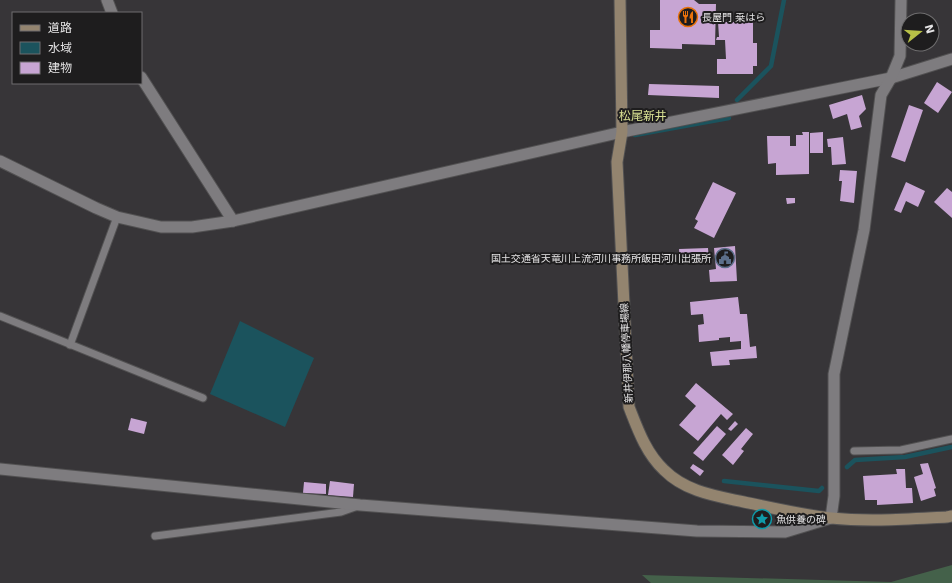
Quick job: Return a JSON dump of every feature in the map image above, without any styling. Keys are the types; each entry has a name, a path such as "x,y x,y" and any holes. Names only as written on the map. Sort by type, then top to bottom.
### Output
{"main road":[{"name":"新井伊那八幡停車場線","path":"620,0 622,132 617,162 628,407 642,440 653,458 678,482 693,490 767,507 831,518 899,520 952,516"}],"street":[{"path":"106,0 112,12"},
{"path":"0,469 360,505 697,531 785,532 831,518 834,496 834,374 864,230 881,95 891,78 900,56 901,0"},
{"path":"0,161 96,208 118,217 161,227 192,227 233,221 622,132 891,78 952,58"},
{"path":"142,79 233,221"}],"lane":[{"path":"70,346 118,217"},
{"path":"0,316 70,346 203,398"},
{"path":"854,451 901,450 952,438"},
{"path":"155,536 341,512 360,505"}],"green space":[{"path":"952,565 952,583 651,583 642,575 891,582"}],"water":[{"path":"240,321 314,358 285,427 210,394"}],"building":[{"name":"長屋門 桒はら","path":"660,0 694,0 699,4 716,4 715,45 682,44 682,49 650,48 650,30 660,30"},
{"path":"753,16 753,43 757,43 757,66 753,66 753,74 717,74 717,59 726,59 725,40 716,40 717,37 719,37 718,22 740,22 740,17"},
{"path":"937,82 952,92 938,113 924,103"},
{"path":"649,84 719,86 719,98 648,95"},
{"path":"862,95 866,109 859,116 862,127 851,130 847,114 833,119 829,105"},
{"path":"909,105 923,110 905,162 891,157"},
{"path":"802,132 809,132 809,174 776,175 776,163 768,164 767,136 790,136 790,146 796,146 796,135 803,135"},
{"path":"823,132 823,153 810,153 810,133"},
{"path":"843,137 846,164 832,165 831,147 828,147 827,139"},
{"path":"840,170 857,171 854,203 840,201 842,181 839,181"},
{"path":"713,182 736,193 714,238 694,228 698,221 695,219"},
{"path":"906,182 925,191 918,207 906,201 901,213 894,210"},
{"path":"947,188 952,192 952,218 934,202"},
{"path":"786,198 795,198 795,203 787,204"},
{"name":"国土交通省天竜川上流河川事務所飯田河川出張所","path":"735,246 737,281 710,282 709,270 716,269 714,248"},
{"path":"708,248 709,261 680,262 679,249"},
{"path":"738,297 740,314 747,314 750,347 756,346 757,358 729,360 730,365 712,366 710,352 741,349 741,341 730,342 730,337 719,338 719,340 699,342 698,325 704,324 703,314 691,315 690,302"},
{"path":"696,383 733,414 727,420 721,414 698,441 679,425 696,406 685,396"},
{"path":"131,418 147,422 144,434 128,430"},
{"path":"735,421 738,424 731,431 728,429"},
{"path":"717,426 726,434 703,461 693,453"},
{"path":"746,428 753,434 741,449 744,451 733,465 722,455"},
{"path":"928,463 936,488 934,489 936,496 921,501 914,477 923,474 920,464"},
{"path":"693,464 704,471 700,476 690,468"},
{"path":"896,469 905,469 906,488 912,488 913,503 877,505 877,500 865,500 863,476 897,474"},
{"path":"330,481 354,484 353,497 328,495"},
{"path":"304,482 326,484 326,494 303,493"}],"waterway":[{"path":"737,100 771,66 784,0"},
{"path":"635,135 729,118"},
{"path":"847,467 855,460 905,457 952,447"},
{"path":"724,481 819,491 822,488"}],"place":[{"name":"長屋門 桒はら","path":"688,17"},
{"name":"国土交通省天竜川上流河川事務所飯田河川出張所","path":"725,258"},
{"name":"魚供養の碑","path":"762,519"}],"district":[{"name":"松尾新井","path":"643,116"}]}
